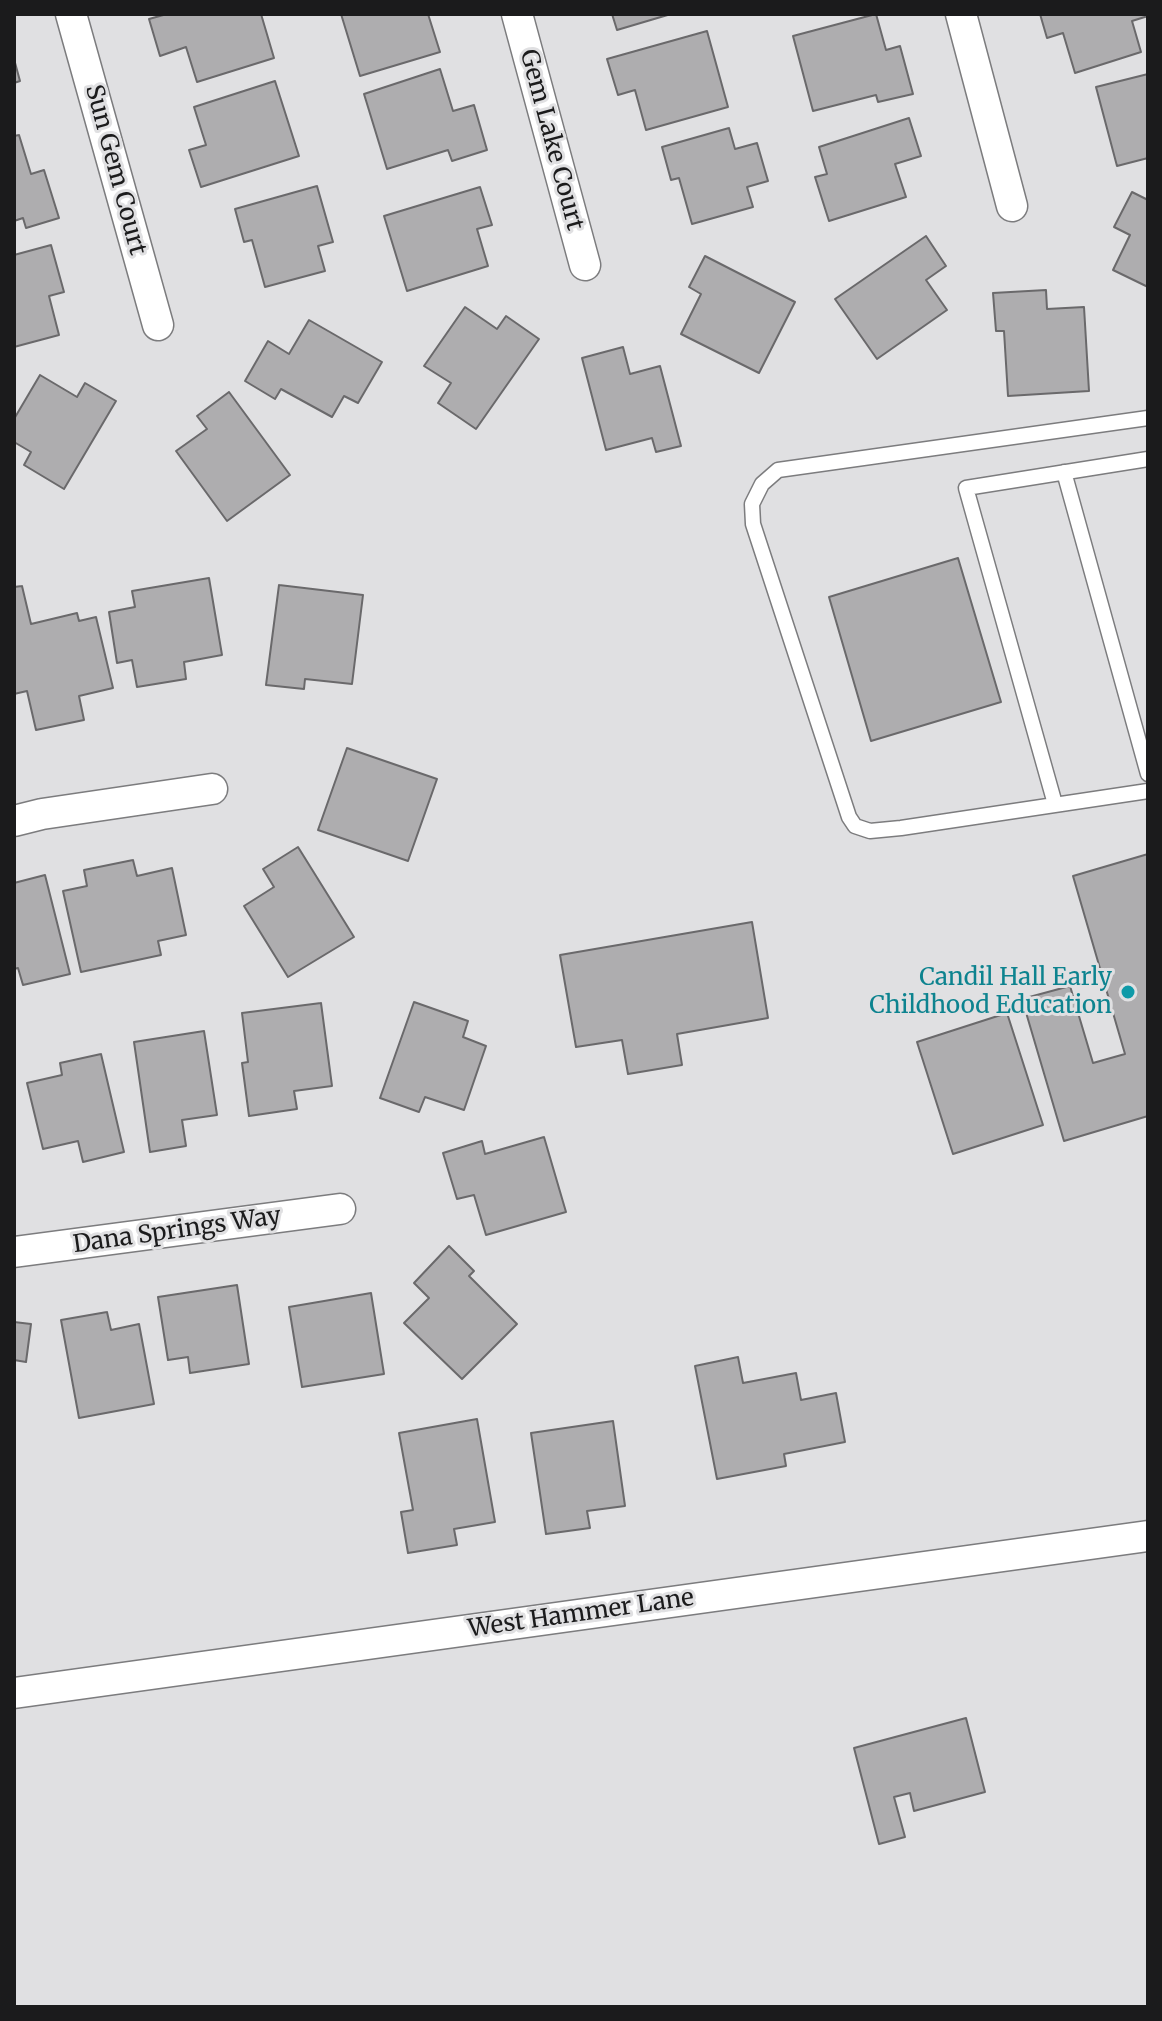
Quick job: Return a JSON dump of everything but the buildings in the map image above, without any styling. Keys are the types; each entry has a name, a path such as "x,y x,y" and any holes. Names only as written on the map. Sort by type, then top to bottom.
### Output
{"street":[{"name":"Sun Gem Court","path":"71,14 158,325"},
{"name":"Gem Lake Court","path":"517,14 585,265"},
{"path":"961,14 1012,206"},
{"path":"14,821 42,814 212,789"},
{"name":"Dana Springs Way","path":"14,1252 340,1209"},
{"name":"West Hammer Lane","path":"14,1693 1148,1536"}],"lane":[{"path":"1148,418 778,470 762,484 752,504 753,524 849,817 855,826 870,831 901,828 1148,791"},
{"path":"1055,804 966,488 1148,459"},
{"path":"1064,472 1148,774"}],"place":[{"name":"Candil Hall Early Childhood Education","path":"1128,992"}]}
